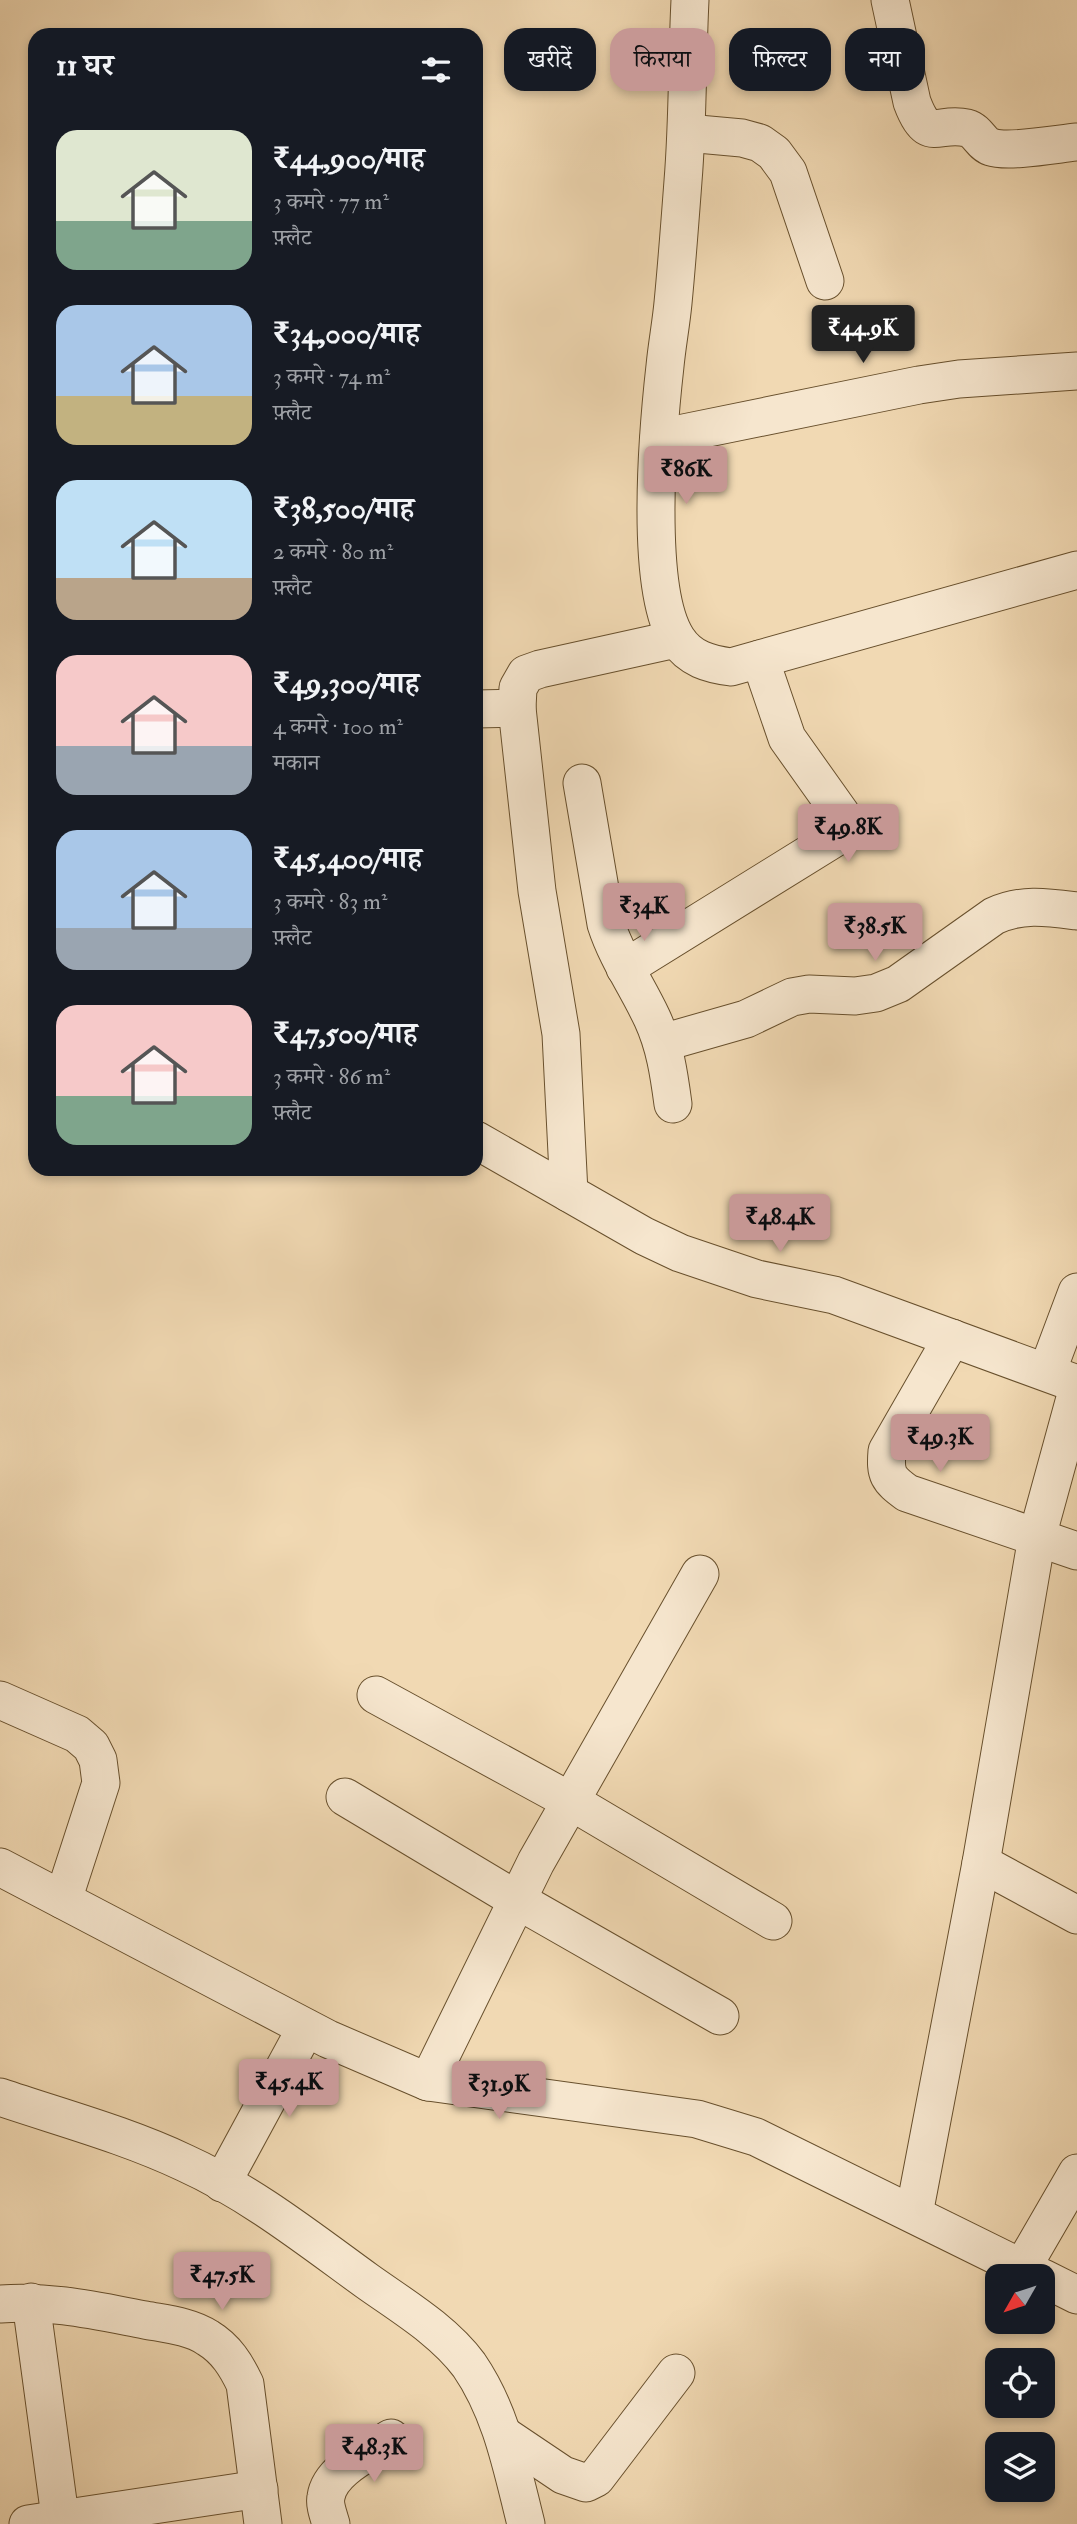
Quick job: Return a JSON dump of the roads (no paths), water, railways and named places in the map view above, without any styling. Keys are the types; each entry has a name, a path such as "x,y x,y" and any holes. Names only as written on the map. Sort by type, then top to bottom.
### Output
{"street":[{"path":"690,0 685,94 687,133 659,438 659,568 663,603 676,639 692,657 711,665 731,667 1077,570"},
{"path":"890,0 912,102 918,118 927,127 936,130 969,128 987,146 1000,150 1077,142"},
{"path":"687,133 742,138 760,143 774,153 788,172 825,281"},
{"path":"659,438 919,384 1077,372"},
{"path":"569,1194 561,1034 537,891 517,708 518,688 526,674 540,669 676,639"},
{"path":"625,968 838,836 843,827 841,814 787,738 760,659"},
{"path":"483,709 517,708"},
{"path":"582,783 600,900 613,946 652,1017 662,1043 673,1104"},
{"path":"662,1043 746,1019 792,997 809,994 855,996 876,993 898,985 994,916 1009,909 1033,905 1077,911"},
{"path":"483,1144 644,1236 715,1266 757,1279 834,1295 1067,1382"},
{"path":"914,2214 981,1863 1037,1537 1067,1382 1077,1292"},
{"path":"952,1338 887,1451 886,1467 891,1481 906,1493 1077,1551"},
{"path":"428,2082 536,1862 700,1574"},
{"path":"376,1695 572,1802 773,1921"},
{"path":"0,1700 77,1734 91,1746 98,1760 101,1783 63,1900"},
{"path":"345,1797 517,1900 720,2016"},
{"path":"981,1863 1077,1915"},
{"path":"0,1867 306,2028 428,2082 697,2119 756,2137 1015,2264"},
{"path":"222,2183 306,2028"},
{"path":"0,2097 131,2141 186,2163 271,2212 443,2336 468,2364 486,2393 505,2436 526,2524"},
{"path":"1039,2264 1077,2173"},
{"path":"1055,2284 1077,2295"},
{"path":"15,2303 73,2306 189,2329 207,2337 222,2349 237,2367 245,2384 261,2507 50,2522 15,2303"},
{"path":"505,2436 563,2475 586,2483 596,2478 676,2373"},
{"path":"331,2524 325,2498 332,2482 345,2469 391,2438"}]}
